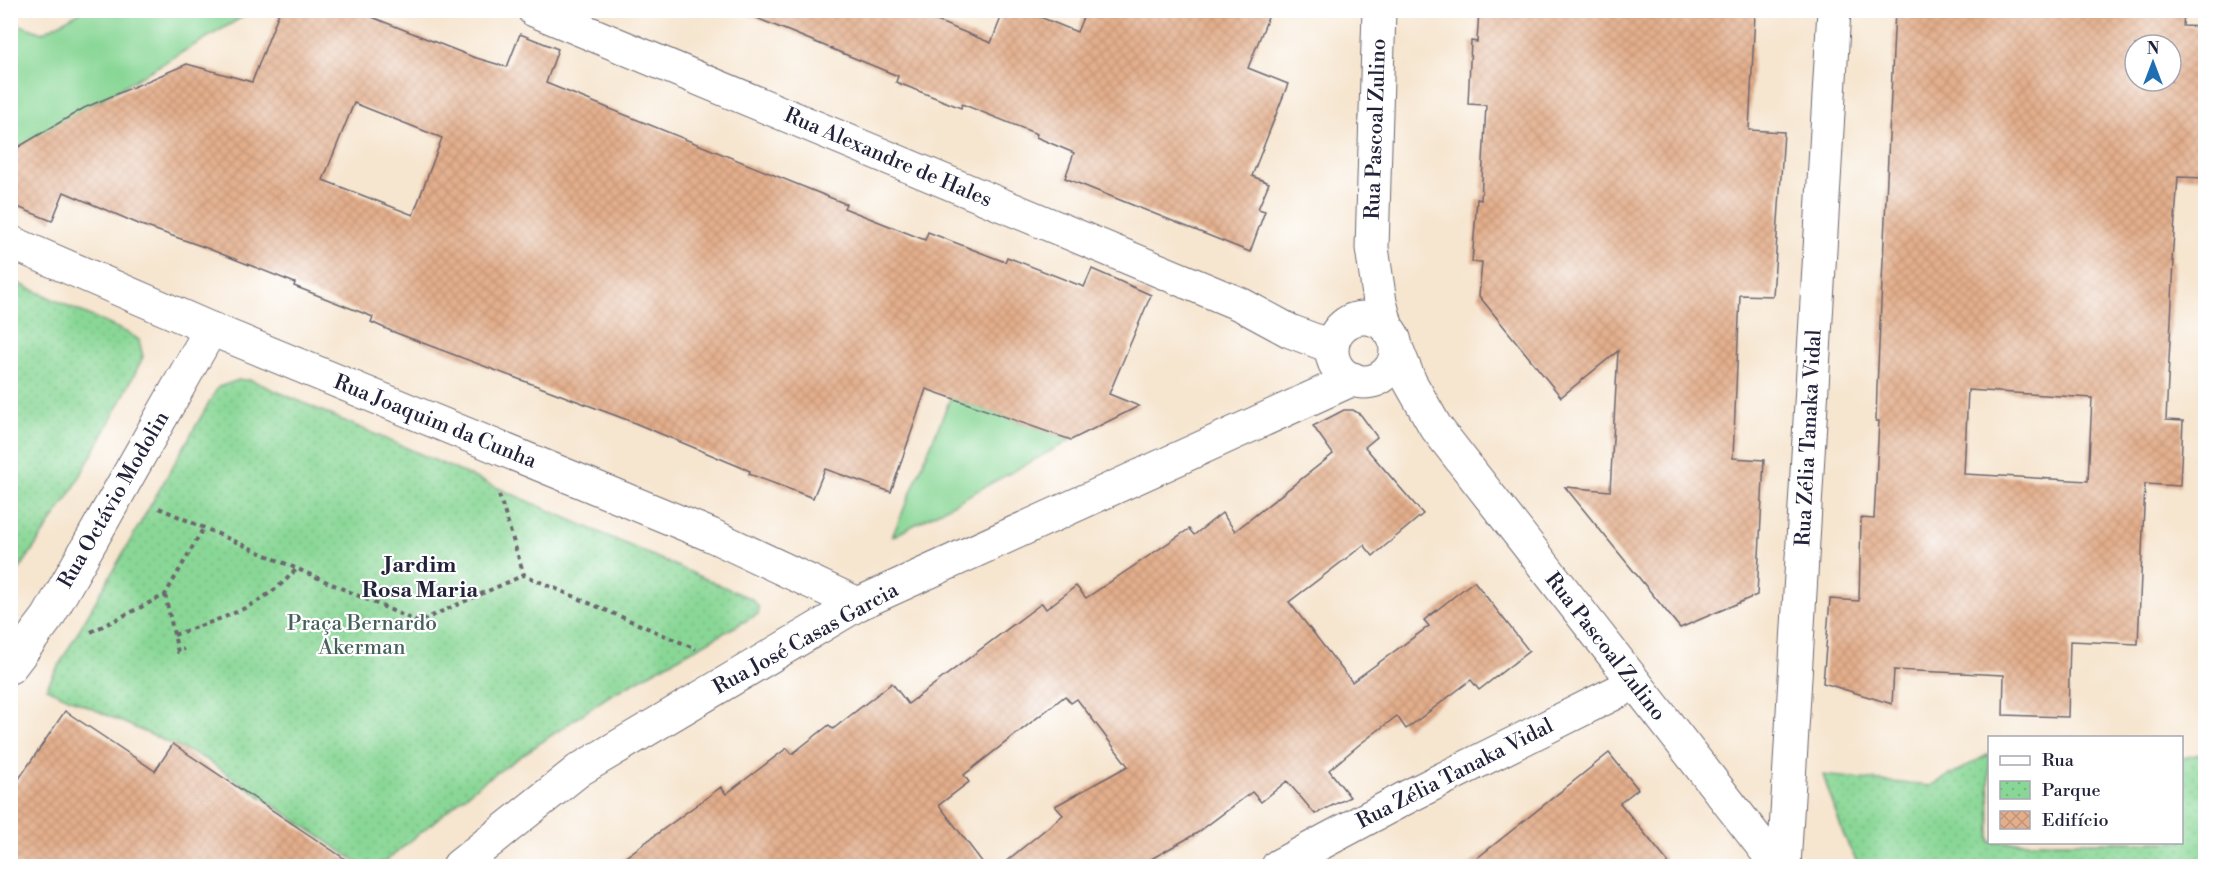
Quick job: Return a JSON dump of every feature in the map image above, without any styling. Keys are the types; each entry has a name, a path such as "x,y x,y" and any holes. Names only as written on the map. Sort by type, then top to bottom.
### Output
{"street":[{"name":"Rua Alexandre de Hales","path":"534,10 1242,305 1312,317 1345,352"},
{"name":"Rua Pascoal Zulino","path":"1379,10 1372,248 1380,302 1410,382 1435,426 1633,684 1778,867"},
{"name":"Rua Zélia Tanaka Vidal","path":"1784,867 1833,10"},
{"name":"Rua Joaquim da Cunha","path":"10,242 211,330 711,535 858,604"},
{"name":"Rua Pascoal Zulino","path":"1372,248 1345,352 1435,426"},
{"path":"1345,352 1369,319 1379,321 1392,337"},
{"name":"Rua Octávio Modolin","path":"10,667 48,617 211,330"},
{"name":"Rua José Casas Garcia","path":"459,867 579,770 858,604 1245,427 1309,402 1345,352 1384,375 1395,358 1392,337"},
{"name":"Rua Zélia Tanaka Vidal","path":"1278,867 1409,796 1633,684"}],"path":[{"path":"484,442 524,575"},
{"path":"120,490 418,622 524,575 747,671"},
{"path":"83,636 165,595 204,527"},
{"path":"174,635 263,600 283,585 297,568"},
{"path":"165,595 178,652 184,649"}],"green space":[{"path":"82,11 253,11 11,152 10,21 42,33"},
{"path":"11,280 130,334 139,340 143,357 72,491 11,582"},
{"name":"Praça Bernardo Akerman","path":"239,380 251,380 752,599 758,606 758,614 609,696 476,787 380,866 363,866 205,759 46,688 218,387"},
{"path":"951,397 1071,440 892,537"},
{"path":"2205,753 2205,866 1859,866 1844,836 1823,775 1930,786 1988,755 1988,844 2183,844 2183,758"}],"building":[{"path":"280,10 354,10 473,57 507,67 520,34 558,49 546,83 846,204 844,208 925,240 928,232 1005,262 1007,257 1084,287 1092,269 1151,295 1109,394 1139,406 1071,440 926,389 891,492 825,469 813,498 749,474 750,471 630,421 391,331 371,322 373,317 294,286 295,283 141,225 64,192 52,221 10,204 10,152 84,108 187,64 252,82","holes":["354,103 442,138 413,215 323,180"]},
{"path":"737,10 910,10 991,43 1004,10 1023,10 1077,32 1086,10 1271,10 1248,68 1288,84 1252,176 1269,183 1258,209 1265,211 1250,252 1065,178 1074,153 1036,137 1037,134 962,104 961,108 896,82 898,76"},
{"path":"1479,10 1684,10 1755,14 1749,130 1784,132 1773,296 1740,295 1733,458 1764,460 1757,595 1680,628 1565,487 1610,491 1618,351 1561,397 1479,296 1482,262 1472,262 1477,199 1481,200 1486,105 1468,104 1471,41 1477,42"},
{"path":"1895,10 2184,10 2183,26 2205,27 2205,178 2178,177 2172,261 2174,261 2166,420 2183,421 2180,486 2145,484 2138,644 2070,641 2068,717 2003,715 2004,675 1894,670 1892,704 1823,683 1830,599 1859,601 1861,518 1874,519 1879,421 1876,421","holes":["1968,390 2092,398 2088,481 1964,474"]},
{"path":"1344,410 1353,410 1361,415 1377,437 1365,447 1423,514 1373,556 1364,545 1289,602 1352,682 1429,626 1424,620 1474,581 1529,651 1479,690 1471,680 1406,729 1397,716 1360,744 1329,770 1350,797 1315,814 1287,781 1261,802 1252,792 1197,833 1137,867 999,867 1063,815 1055,806 1128,766 1077,699 1071,703 1065,696 964,775 969,782 939,805 986,867 612,867 721,787 726,794 787,748 792,754 829,725 833,729 892,683 908,704 1042,603 1046,609 1076,586 1086,598 1189,529 1194,535 1222,513 1235,531 1333,454 1313,426"},
{"path":"65,711 155,771 173,744 357,867 10,867 10,792"},
{"path":"1609,753 1638,789 1620,803 1672,867 1466,867"}],"district":[{"name":"Jardim Rosa Maria","path":"420,578"}]}
